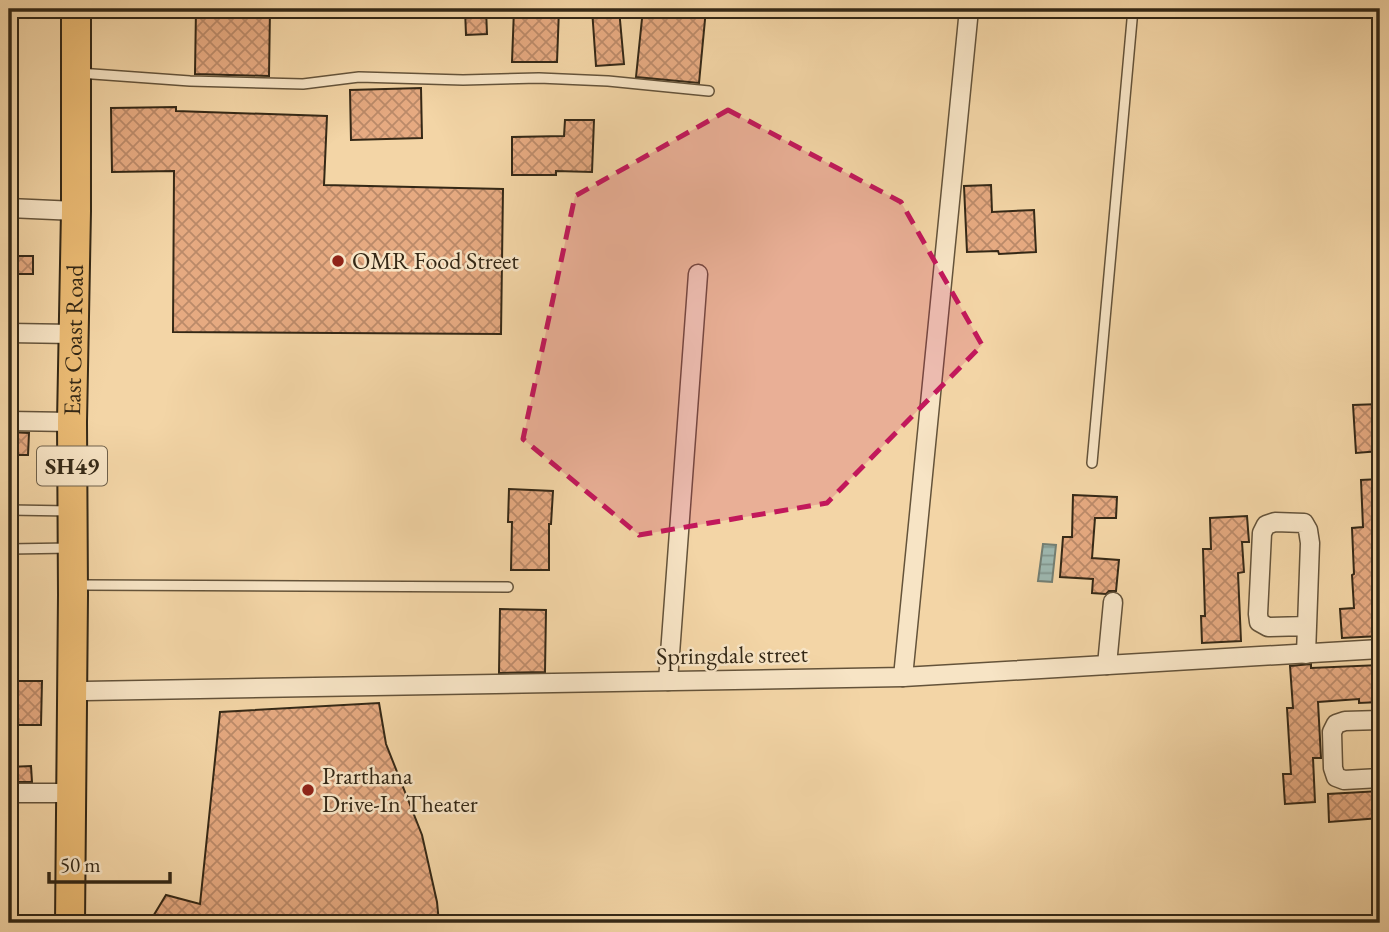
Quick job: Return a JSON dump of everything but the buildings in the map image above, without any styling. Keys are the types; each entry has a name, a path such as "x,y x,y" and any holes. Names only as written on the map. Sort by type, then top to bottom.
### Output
{"main road":[{"name":"East Coast Road","path":"76,9 84,74 83,923"},
{"name":"East Coast Road","path":"70,923 73,334 76,211 84,74 92,9"}],"street":[{"path":"903,677 969,9"},
{"path":"9,208 76,211"},
{"path":"668,681 698,274"},
{"path":"9,333 73,334"},
{"path":"9,421 72,422"},
{"path":"1306,654 1310,543 1308,530 1304,523 1275,522 1266,525 1262,533 1259,622 1268,627 1307,626"},
{"path":"1107,665 1113,602"},
{"name":"Springdale street","path":"85,691 903,677 1380,649"},
{"path":"1380,720 1345,721 1336,724 1332,732 1333,768 1336,777 1344,780 1380,778"},
{"path":"9,793 71,793"}],"lane":[{"path":"1091,463 1133,9"},
{"path":"84,74 190,81 303,84 359,77 463,80 539,78 709,91"},
{"path":"9,510 72,511"},
{"path":"9,549 73,548"},
{"path":"84,585 508,587"}],"highlighted area":[{"path":"728,110 901,202 982,345 827,503 639,535 523,439 575,196"}],"water":[{"path":"1043,544 1056,545 1052,582 1038,581"}],"place":[{"name":"OMR Food Street","path":"338,261"},
{"name":"Prarthana Drive-In Theater","path":"308,790"}]}
